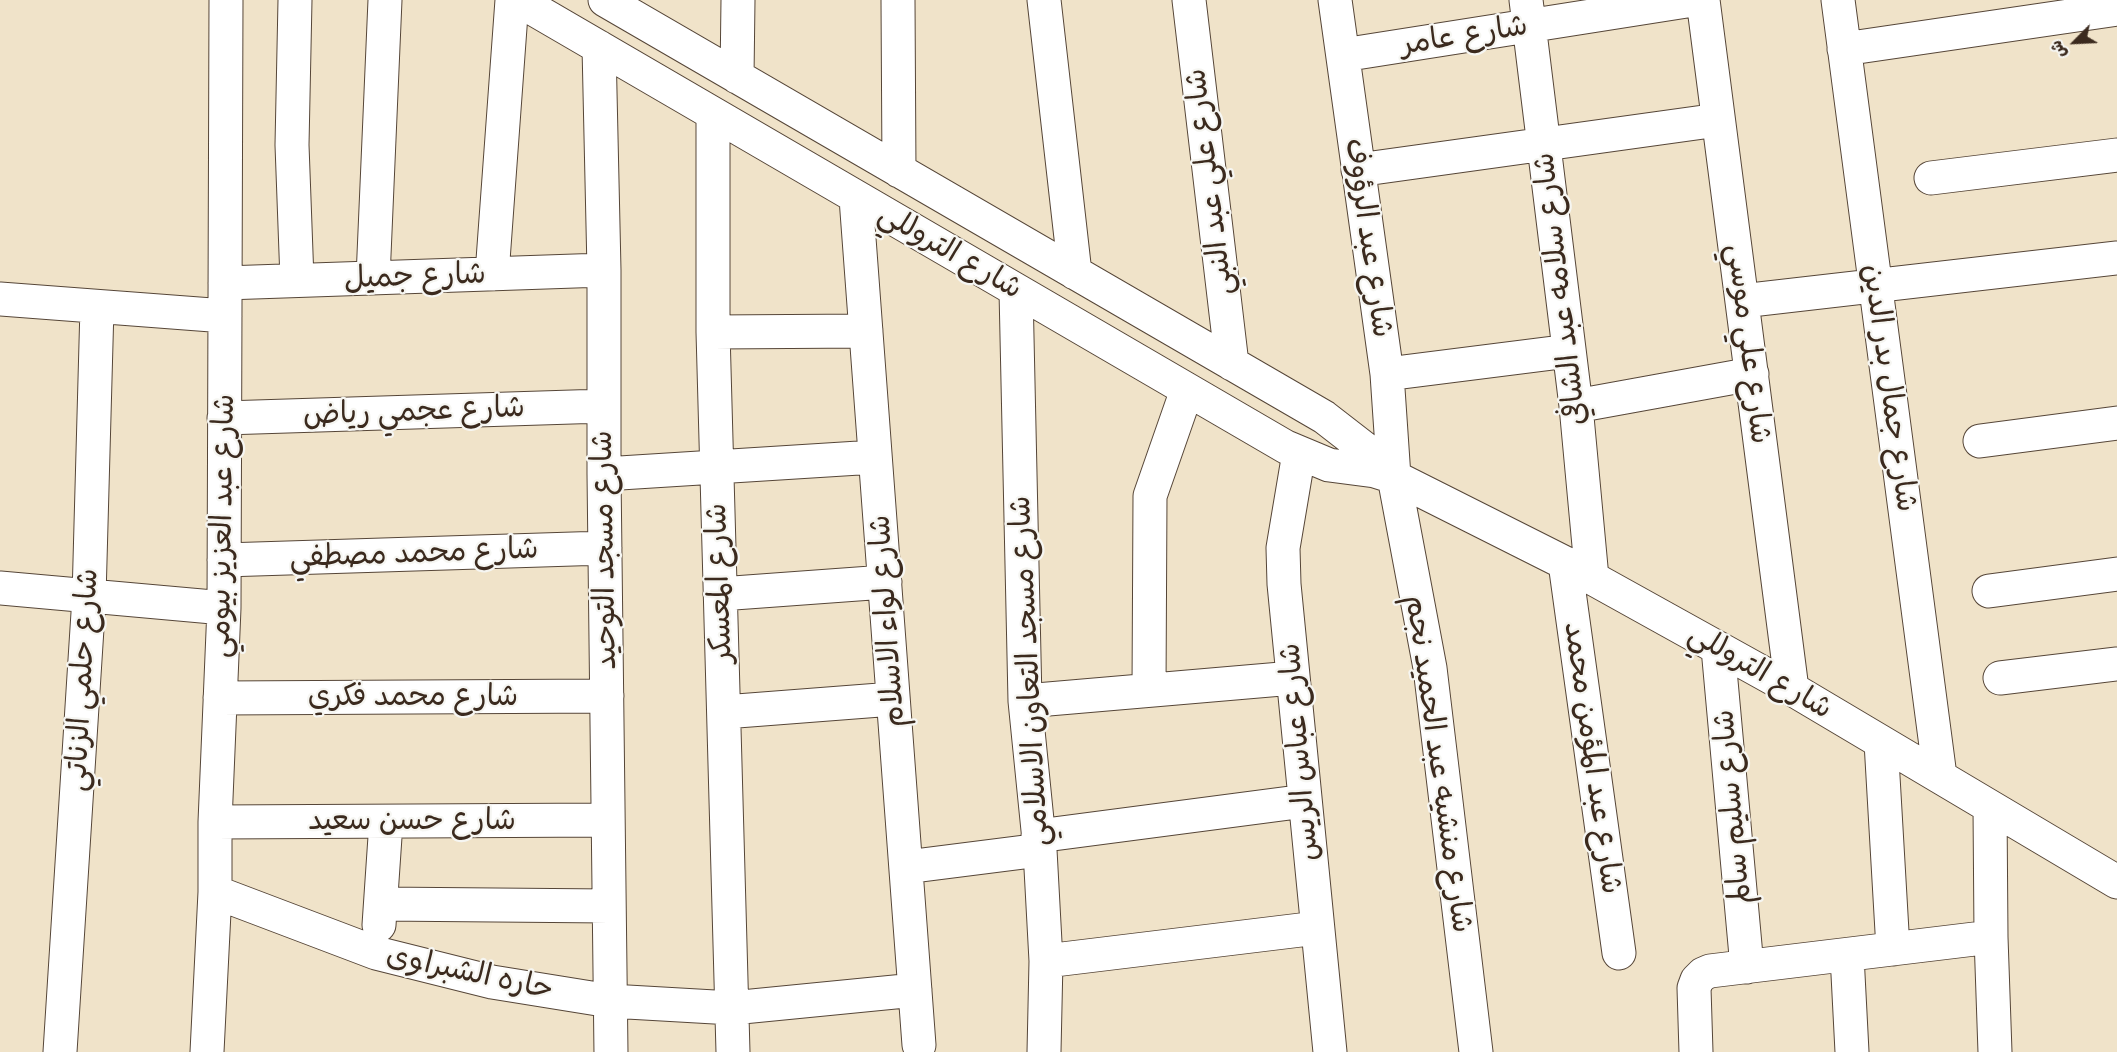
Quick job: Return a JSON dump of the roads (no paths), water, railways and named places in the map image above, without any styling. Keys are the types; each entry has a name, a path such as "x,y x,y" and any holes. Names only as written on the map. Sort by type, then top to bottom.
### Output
{"street":[{"name":"شارع عبد العزيز بيومي","path":"207,1052 215,892 224,608 225,0"},
{"path":"295,0 292,145 297,280"},
{"path":"373,278 385,0"},
{"path":"492,274 512,0"},
{"name":"شارع التروللي","path":"518,0 1299,453 1329,465 1375,471 1394,477 1579,571 1792,689 2117,882"},
{"name":"شارع التروللي","path":"605,0 1324,417 1364,448 1394,477"},
{"path":"737,77 738,0"},
{"path":"898,0 900,171"},
{"path":"1044,0 1075,273"},
{"name":"شارع علي عبد النبي","path":"1189,0 1232,364"},
{"name":"شارع عبد الرؤوف","path":"1335,0 1387,374 1394,477"},
{"name":"شارع عامر","path":"1343,55 1528,13 1693,0"},
{"name":"شارع علي موسي","path":"1703,0 1792,689"},
{"name":"شارع جمال بدر الدين","path":"1838,0 1940,776"},
{"path":"1844,49 2117,9"},
{"name":"شارع سلامه عبد الشافي","path":"1528,13 1576,406 1579,571"},
{"name":"شارع مسجد التوحيد","path":"599,47 604,270 604,474 611,1052"},
{"name":"شارع المعسكر","path":"713,114 713,332 733,1052"},
{"path":"1358,170 1718,120"},
{"path":"1932,178 2117,155"},
{"name":"شارع لواء الاسلام","path":"856,198 919,1045"},
{"path":"1742,302 2117,258"},
{"name":"شارع جميل","path":"225,283 604,270"},
{"name":"شارع مسجد التعاون الاسلامي","path":"1017,291 1025,701 1039,843 1046,961 1044,1052"},
{"path":"0,299 225,316"},
{"name":"شارع حلمي الزناتي","path":"60,1052 89,597 97,307"},
{"path":"713,332 866,332"},
{"path":"1387,374 1569,351"},
{"path":"1576,406 1752,374"},
{"path":"1149,690 1150,496 1187,390"},
{"name":"شارع عجمي رياض","path":"224,418 604,406"},
{"path":"1980,441 2117,423"},
{"name":"شارع عباس الريس","path":"1299,453 1283,548 1284,584 1330,1052"},
{"path":"604,474 875,457"},
{"name":"شارع منشيه عبد الحميد نجم","path":"1394,477 1430,668 1476,1052"},
{"name":"شارع محمد مصطفي","path":"224,560 605,548"},
{"name":"شارع عبد المؤمن محمد","path":"1579,571 1619,953"},
{"path":"1989,591 2117,574"},
{"path":"720,594 885,582"},
{"path":"0,588 224,608"},
{"name":"شارع سليم سالم","path":"1718,648 1747,967"},
{"path":"2000,678 2117,664"},
{"path":"1025,701 1293,678"},
{"name":"شارع محمد فكري","path":"220,699 607,696"},
{"path":"724,712 893,699"},
{"path":"1881,742 1893,949"},
{"path":"906,867 1039,843 1305,801"},
{"path":"1990,807 1995,1052"},
{"name":"شارع حسن سعيد","path":"216,822 608,820"},
{"path":"376,953 386,822"},
{"name":"حاره الشبراوى","path":"215,892 376,953 492,982 610,1001 732,1008 915,990"},
{"path":"381,904 609,906"},
{"path":"1046,961 1317,928"},
{"path":"1696,1052 1694,988 1703,974 1710,971 1991,937"},
{"path":"1847,954 1852,1052"}]}
